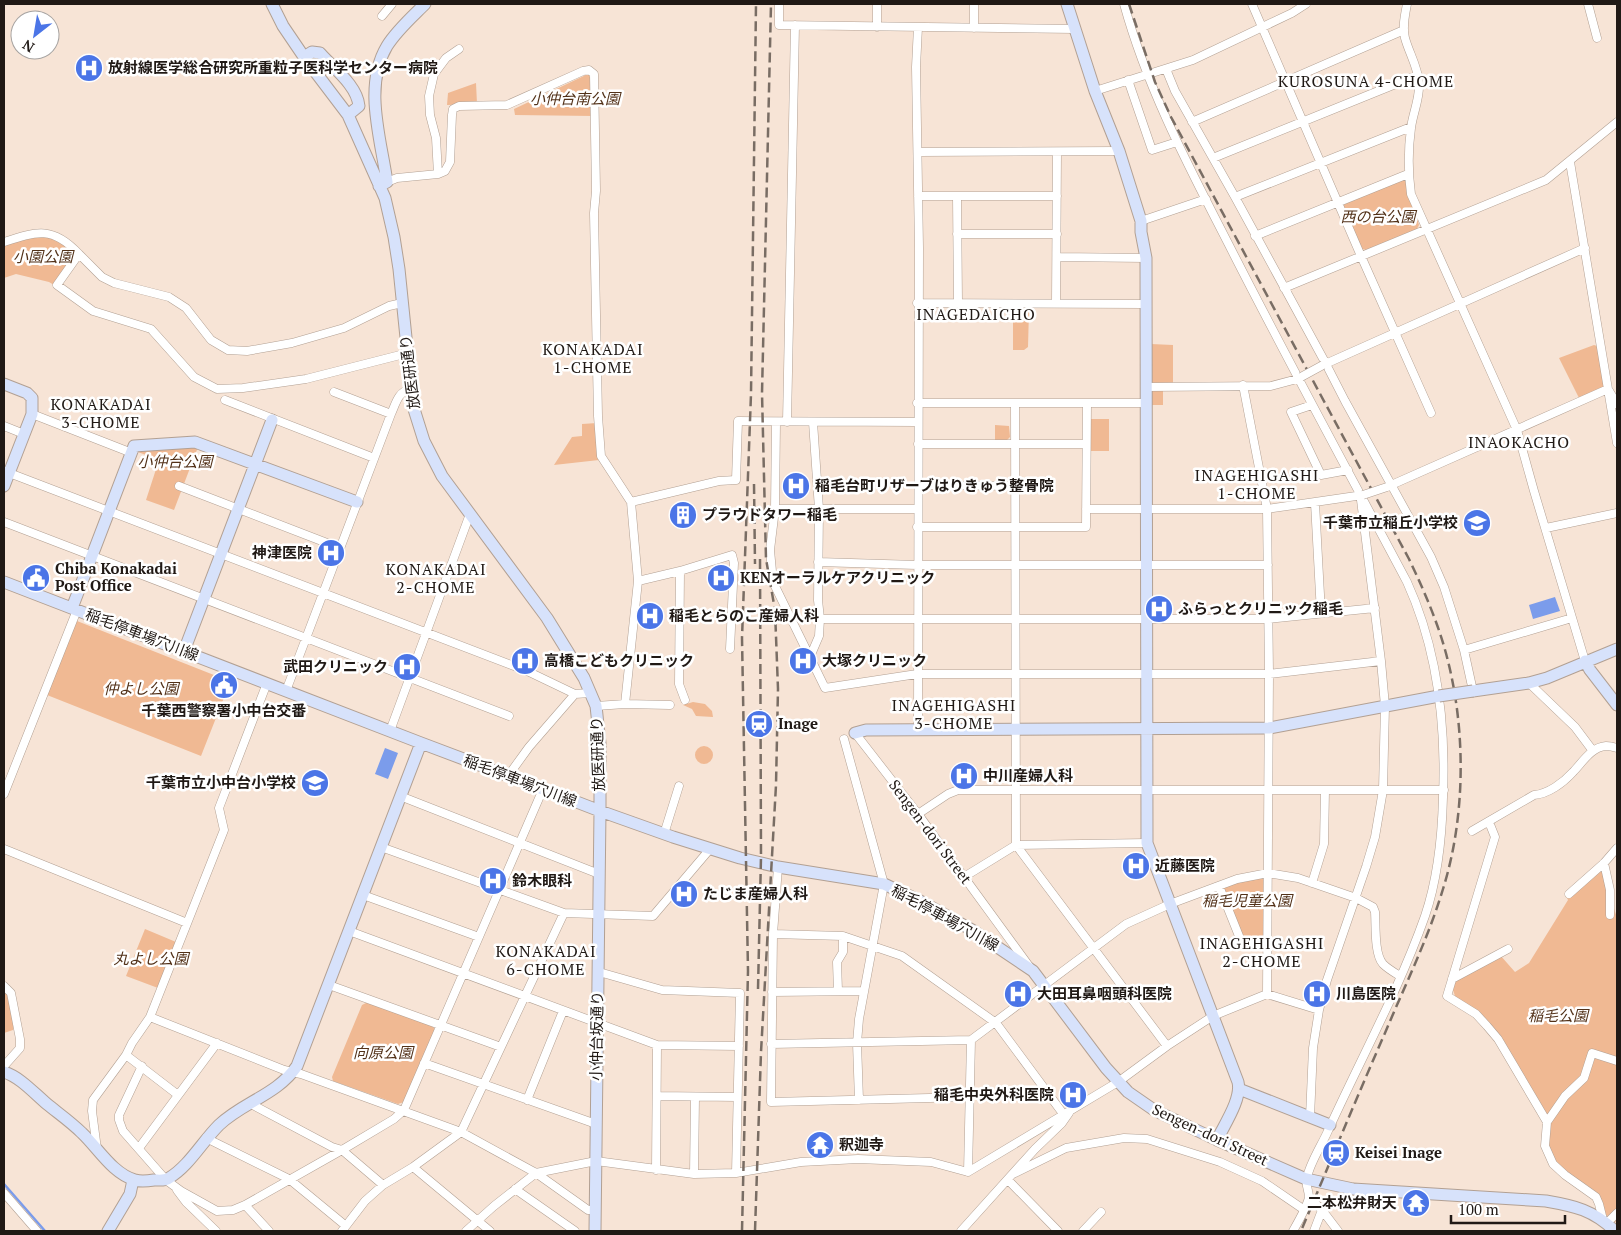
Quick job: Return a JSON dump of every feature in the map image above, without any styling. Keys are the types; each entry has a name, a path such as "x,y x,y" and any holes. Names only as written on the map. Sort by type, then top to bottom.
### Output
{"street":[{"name":"放医研通り","path":"272,4 283,26 304,57 348,115 383,184 394,238 408,353 410,389 418,423 428,449 442,476 546,618 584,678 596,706 600,743 600,811"},
{"path":"382,16 392,4"},
{"path":"426,4 397,32 387,46 376,77 374,94 383,184 397,178 438,174 445,171 450,162 453,109 459,106 507,105 583,70 589,70 594,74 598,416 601,456 631,502 638,581 625,704"},
{"path":"779,4 779,24 1075,29"},
{"path":"877,4 877,27"},
{"path":"974,4 974,28"},
{"path":"1067,4 1095,91 1119,151 1141,221 1146,258 1147,844 1240,1089 1217,1140"},
{"path":"1124,4 1147,74 1177,142 1312,405 1407,582 1417,604 1430,647 1438,683 1444,749 1444,790 1440,848 1435,880 1425,916 1400,976 1306,1179 1309,1197 1338,1231"},
{"path":"1252,4 1337,202 1431,413"},
{"path":"1095,91 1193,60 1292,13 1306,4"},
{"path":"1407,4 1405,38 1418,75 1418,101 1411,127 1408,174 1411,194 1518,430 1586,661 1590,670 1617,705"},
{"path":"1588,4 1597,38"},
{"path":"787,422 795,25"},
{"path":"918,27 916,68 918,152 918,730"},
{"path":"1192,122 1404,30"},
{"path":"438,174 436,138 430,115 428,96 434,74 446,58 459,49"},
{"path":"304,57 312,52 320,53 350,86 358,98 359,106 348,115"},
{"path":"1166,69 1175,91 1235,197 1390,486 1432,557 1444,587 1464,650 1473,691"},
{"path":"1213,158 1418,75"},
{"path":"1128,80 1152,150 1177,142"},
{"path":"1284,288 1546,180 1617,122"},
{"path":"1235,197 1411,127"},
{"path":"918,152 1119,151"},
{"path":"1056,304 1057,152"},
{"path":"1570,162 1617,443"},
{"path":"1256,236 1408,174"},
{"path":"918,196 1057,196"},
{"path":"958,196 958,303"},
{"path":"1141,221 1206,199"},
{"path":"4,242 37,232 49,234 67,242 102,277 114,283 169,297 186,308 211,340 228,350 247,351 292,343 344,328 389,306 402,304"},
{"path":"957,234 1056,234"},
{"path":"1146,387 1271,386 1299,378 1395,332 1585,248"},
{"path":"79,254 57,286 93,311 151,329 194,377 217,389 243,388 306,379 408,353"},
{"path":"1057,257 1146,258"},
{"path":"917,303 1146,304"},
{"path":"4,384 26,393 32,398 32,414 6,472 4,486"},
{"path":"1243,385 1267,509 1269,674 1267,994"},
{"path":"286,691 391,414 403,390 410,389"},
{"path":"1608,389 1617,404"},
{"path":"1086,509 1267,509 1362,495 1390,486 1608,389"},
{"path":"334,392 391,414"},
{"path":"225,400 272,420 374,458"},
{"path":"917,403 1146,403"},
{"path":"1015,403 1016,845 1167,1046"},
{"path":"917,527 1086,527 1087,403"},
{"path":"1312,405 1291,412 1321,475 1348,470"},
{"path":"32,414 132,452"},
{"path":"184,651 272,420"},
{"path":"631,502 719,481 736,480 738,420 776,422 918,422"},
{"path":"776,422 775,509 770,550 773,582 825,688 917,674 1269,674 1381,661"},
{"path":"810,657 819,636 820,619 818,562 820,509 813,422"},
{"path":"4,426 24,434"},
{"path":"4,794 74,609 91,556 134,446 195,442 357,502"},
{"path":"918,444 1086,444"},
{"path":"6,472 527,671 575,694 590,693"},
{"path":"918,485 1015,486"},
{"path":"179,486 340,548"},
{"path":"1310,1117 1313,1048 1320,1010 1327,980 1375,837 1383,790 1385,706 1362,495"},
{"path":"1315,503 1321,613"},
{"path":"775,509 917,509"},
{"path":"1546,528 1617,512"},
{"path":"390,731 470,514"},
{"path":"4,522 509,716"},
{"path":"638,581 680,571 732,555 734,563 730,649"},
{"path":"818,562 917,565 1268,565"},
{"path":"680,571 678,684 685,700"},
{"name":"稲毛停車場穴川線","path":"4,582 420,743 664,834 734,857 884,884 920,901 972,930 1033,972"},
{"path":"820,619 1268,619 1375,608"},
{"path":"1464,650 1572,618"},
{"path":"855,733 866,730 1269,728 1547,678 1617,648"},
{"path":"1529,682 1575,727 1593,750"},
{"path":"97,1149 92,1100 126,1055 150,1017 224,830 219,808 220,802 266,683"},
{"path":"508,776 529,747 575,694"},
{"path":"596,706 625,704 670,705"},
{"name":"Sengen-dori Street","path":"855,733 918,814 1033,972 1118,1082 1128,1092 1154,1110 1306,1179 1324,1184 1353,1189 1572,1205 1583,1209 1608,1225"},
{"path":"844,739 884,884 858,1018 859,1100"},
{"path":"171,1183 206,1138 226,1119 249,1103 273,1091 292,1073 303,1053 420,743"},
{"path":"1472,832 1534,795 1544,794 1556,786 1572,773 1593,750 1606,746 1617,748"},
{"path":"664,834 679,786"},
{"path":"4,1072 25,1085 77,1128 113,1166 134,1180 171,1183 218,1211 233,1210 245,1205 394,1119 404,1110 543,789"},
{"path":"918,814 948,794 958,790 1444,790"},
{"path":"1312,883 1324,844 1325,790"},
{"path":"400,796 599,874"},
{"name":"小仲台坂通り","path":"595,1231 600,811"},
{"path":"1490,822 1495,837 1448,996 1476,1014 1487,1026 1509,1058 1547,1122 1546,1151 1553,1164 1565,1176 1596,1197 1608,1225 1617,1213"},
{"path":"964,878 1016,845 1147,844"},
{"path":"381,847 564,913 653,916 710,849"},
{"path":"1569,894 1604,863 1617,848"},
{"path":"4,849 187,923"},
{"path":"1604,863 1610,890 1610,915"},
{"path":"778,866 773,934 771,1102 969,1098"},
{"path":"771,1044 971,1040 1126,924 1170,904 1237,879 1268,874 1298,878 1356,898 1373,908 1380,959 1384,965 1400,976"},
{"path":"1219,886 1241,941 1268,942"},
{"path":"363,895 479,937"},
{"path":"206,1138 289,1179 344,1229 365,1201 383,1185 413,1167 461,1132 564,913"},
{"path":"349,931 657,1045 739,1046"},
{"path":"773,934 842,936 902,956 996,1023 1067,1114"},
{"path":"838,991 837,962 842,952 842,936"},
{"path":"1452,979 1508,949"},
{"path":"599,972 662,990 740,993 736,1173"},
{"path":"329,984 501,1047"},
{"path":"4,986 11,993 20,1039 20,1048 4,1066"},
{"path":"772,992 864,991"},
{"path":"466,1231 536,1173 596,1161 694,1174 736,1173 801,1162 858,1159 931,1162 968,1172 1118,1082 1167,1046 1213,1016 1267,994 1320,1010"},
{"path":"527,1100 563,1010"},
{"path":"150,1017 292,1073 302,1074 461,1132 536,1173 588,1210 595,1210"},
{"path":"968,1172 971,1040"},
{"path":"139,1148 217,1043"},
{"path":"656,1170 657,1045"},
{"path":"1547,1122 1566,1096 1584,1078 1592,1053 1617,1060"},
{"path":"126,1055 178,1095"},
{"path":"424,1063 596,1124"},
{"path":"142,1066 120,1111 118,1120 123,1131 171,1183 178,1194 216,1231"},
{"path":"1240,1089 1330,1125"},
{"path":"657,1096 738,1097"},
{"path":"694,1174 695,1097"},
{"path":"249,1103 332,1147 342,1150 383,1185"},
{"path":"961,1231 1035,1149 1062,1124 1067,1114"},
{"path":"1010,1177 1066,1148 1124,1138 1147,1139 1174,1146 1224,1164 1262,1181 1303,1209"},
{"path":"413,1167 490,1231"},
{"path":"1010,1177 1058,1231"},
{"path":"108,1231 130,1194 134,1180"},
{"path":"515,1189 575,1231"},
{"path":"4,1193 36,1231"},
{"path":"1293,1231 1309,1197"},
{"path":"245,1205 268,1231"},
{"path":"1314,1231 1322,1210"},
{"path":"1082,1231 1102,1212"}],"green space":[{"name":"小仲台南公園","path":"588,74 593,78 594,116 515,115 514,109"},
{"path":"476,83 477,104 447,105 448,93"},
{"name":"西の台公園","path":"1402,178 1406,181 1419,225 1417,229 1366,250 1362,249 1343,208 1345,202"},
{"name":"小園公園","path":"36,234 67,243 77,254 54,285 16,274 4,278 4,243"},
{"path":"1013,306 1026,306 1029,310 1028,347 1024,350 1013,350"},
{"path":"1151,344 1173,345 1173,383 1152,383"},
{"path":"1594,345 1597,346 1604,384 1603,388 1579,398 1559,358"},
{"path":"1152,390 1163,390 1163,405 1150,405 1150,393"},
{"path":"1090,419 1109,419 1109,451 1090,451"},
{"path":"597,423 599,460 554,465 572,437 582,436 582,424"},
{"path":"995,425 1009,426 1010,437 1005,442 995,441"},
{"name":"小仲台公園","path":"142,447 198,447 174,510 146,500 159,460 138,452"},
{"name":"仲よし公園","path":"77,621 219,677 216,685 227,690 201,756 47,695"},
{"path":"693,702 705,704 712,711 713,717 696,716 692,709 683,705"},
{"path":"704,746 712,751 713,755 708,763 704,764 696,759 695,755 700,747"},
{"name":"稲毛公園","path":"1602,869 1617,918 1617,1223 1605,1214 1600,1199 1588,1186 1563,1170 1553,1160 1547,1142 1550,1125 1492,1029 1456,999 1453,990 1456,980 1500,955 1515,972 1529,963 1568,900 1567,898"},
{"name":"稲毛児童公園","path":"1260,877 1265,879 1265,934 1263,937 1244,938 1222,890 1225,886"},
{"name":"丸よし公園","path":"145,929 176,942 158,988 126,976"},
{"path":"4,989 11,1003 14,1026 13,1030 4,1033"},
{"name":"向原公園","path":"368,1002 433,1026 435,1031 404,1102 398,1104 333,1081 332,1077 362,1005"}],"water":[{"path":"1555,597 1560,611 1533,619 1529,605"},
{"path":"385,748 398,753 388,779 375,774"}],"waterway":[{"path":"4,1184 45,1231"}],"railway":[{"path":"742,1231 748,971 742,638 751,394 756,4"},
{"path":"755,1231 761,1052 776,785 778,689 775,610 766,559 762,393 771,4"},
{"path":"1129,4 1155,82 1171,117 1409,559 1433,614 1446,653 1458,720 1460,789 1457,824 1443,889 1423,944 1301,1231"},
{"path":"754,484 755,564"},
{"path":"758,989 761,857 760,556"}],"place":[{"name":"放射線医学総合研究所重粒子医科学センター病院","path":"89,68"},
{"name":"稲毛台町リザーブはりきゅう整骨院","path":"796,486"},
{"name":"プラウドタワー稲毛","path":"683,515"},
{"name":"千葉市立稲丘小学校","path":"1477,523"},
{"name":"神津医院","path":"331,553"},
{"name":"Chiba Konakadai Post Office","path":"36,578"},
{"name":"KENオーラルケアクリニック","path":"721,578"},
{"name":"ふらっとクリニック稲毛","path":"1159,609"},
{"name":"稲毛とらのこ産婦人科","path":"650,616"},
{"name":"高橋こどもクリニック","path":"525,661"},
{"name":"大塚クリニック","path":"803,661"},
{"name":"武田クリニック","path":"407,667"},
{"name":"千葉西警察署小中台交番","path":"224,685"},
{"name":"Inage","path":"759,724"},
{"name":"中川産婦人科","path":"964,776"},
{"name":"千葉市立小中台小学校","path":"315,783"},
{"name":"近藤医院","path":"1136,866"},
{"name":"鈴木眼科","path":"493,881"},
{"name":"たじま産婦人科","path":"684,894"},
{"name":"大田耳鼻咽頭科医院","path":"1018,994"},
{"name":"川島医院","path":"1317,994"},
{"name":"稲毛中央外科医院","path":"1073,1095"},
{"name":"釈迦寺","path":"820,1145"},
{"name":"Keisei Inage","path":"1336,1153"},
{"name":"二本松弁財天","path":"1416,1203"}],"district":[{"name":"KUROSUNA 4-CHOME","path":"1366,81"},
{"name":"INAGEDAICHO","path":"976,314"},
{"name":"KONAKADAI 1-CHOME","path":"593,358"},
{"name":"KONAKADAI 3-CHOME","path":"101,413"},
{"name":"INAOKACHO","path":"1519,442"},
{"name":"INAGEHIGASHI 1-CHOME","path":"1257,484"},
{"name":"KONAKADAI 2-CHOME","path":"436,578"},
{"name":"INAGEHIGASHI 3-CHOME","path":"954,714"},
{"name":"INAGEHIGASHI 2-CHOME","path":"1262,952"},
{"name":"KONAKADAI 6-CHOME","path":"546,960"}]}
